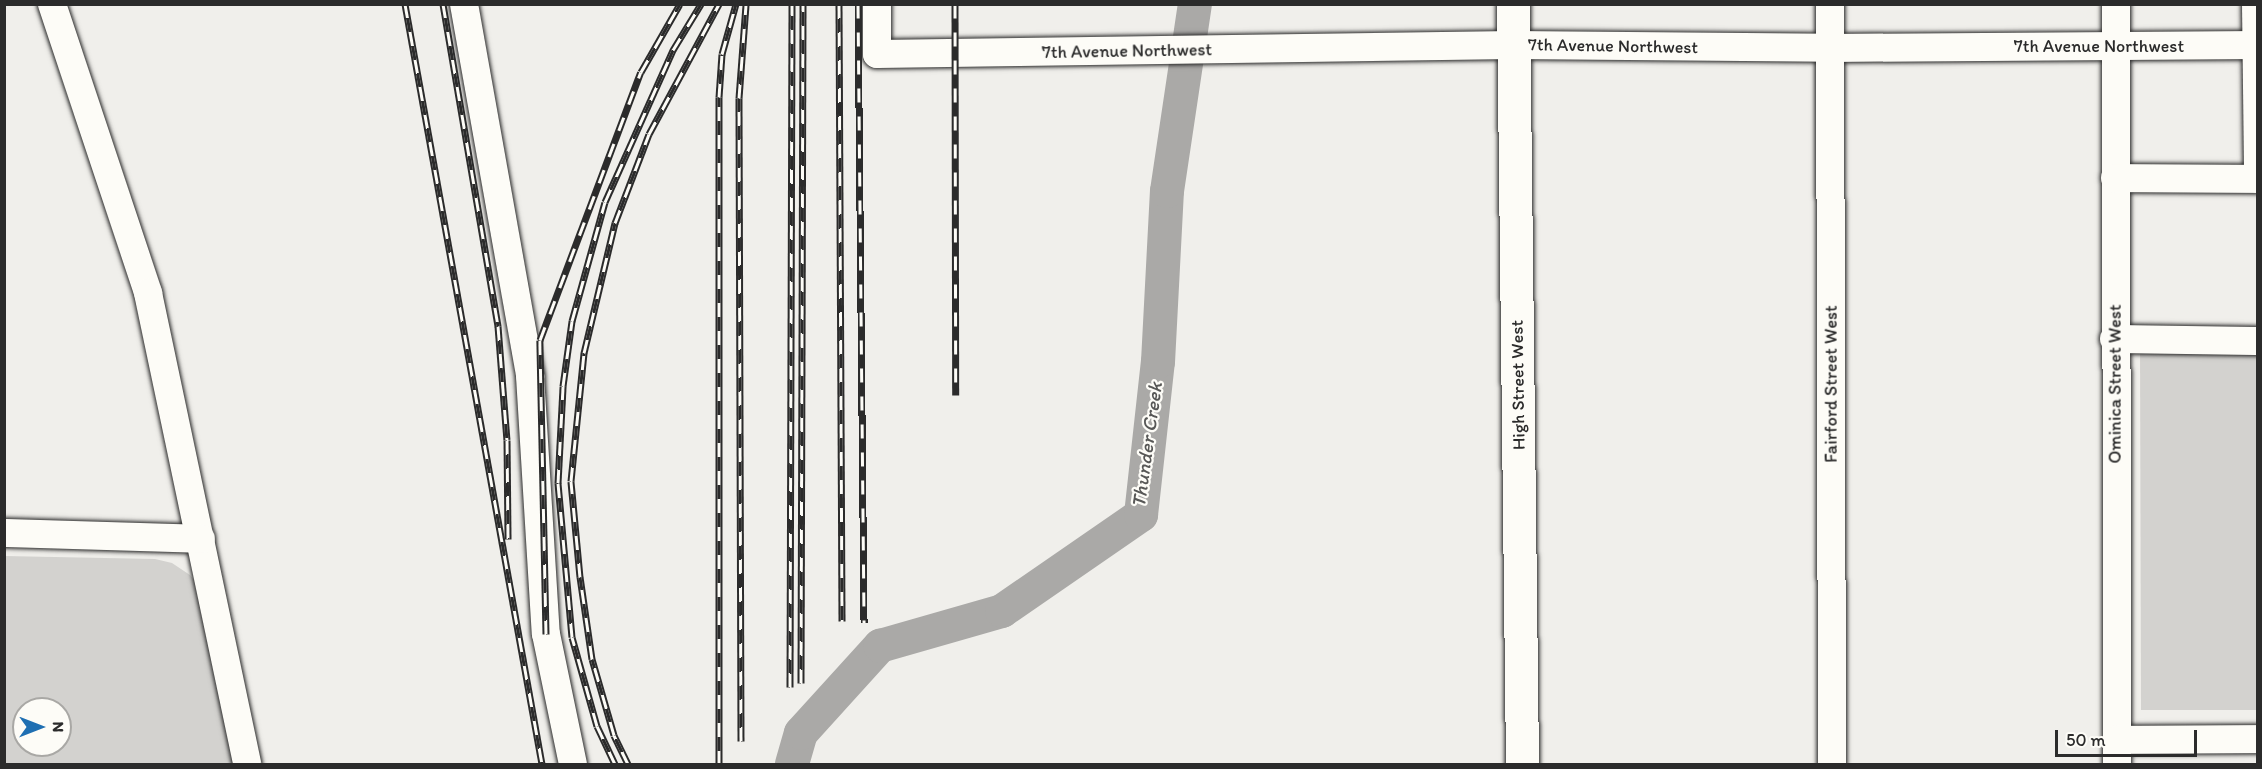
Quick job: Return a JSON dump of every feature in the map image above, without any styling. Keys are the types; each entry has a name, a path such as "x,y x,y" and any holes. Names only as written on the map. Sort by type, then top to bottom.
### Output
{"main road":[{"name":"High Street West","path":"1514,4 1522,765"}],"street":[{"path":"52,4 148,293 247,765"},
{"path":"464,4 530,376 546,634 573,765"},
{"name":"7th Avenue Northwest","path":"877,4 877,54 1513,45 1830,48 2256,45"},
{"name":"Fairford Street West","path":"1830,4 1832,765"},
{"name":"Ominica Street West","path":"2116,4 2114,339 2117,752"},
{"path":"2115,178 2257,179 2256,4"},
{"path":"2114,339 2258,341"},
{"path":"4,533 201,539"},
{"path":"2117,752 2258,740"}],"shaded area":[{"path":"2140,338 2257,338 2257,710 2141,710"},
{"path":"5,556 155,559 172,563 190,575 198,586 240,764 5,764"}],"waterway":[{"name":"Thunder Creek","path":"792,764 801,733 880,646 1002,611 1141,515 1158,362 1167,191 1195,4"}],"railway":[{"path":"405,4 542,764"},
{"path":"443,4 498,326 507,440 508,539"},
{"path":"546,634 540,340 641,72 680,4"},
{"path":"615,764 597,726 572,637 558,483 563,386 572,321 605,202 673,50 701,4"},
{"path":"628,764 614,735 592,659 580,577 571,481 584,353 615,223 649,134 719,4"},
{"path":"719,764 719,97 722,54 736,4"},
{"path":"741,741 739,98 746,4"},
{"path":"790,687 792,4"},
{"path":"801,683 803,4"},
{"path":"839,4 842,621"},
{"path":"858,4 864,623"},
{"path":"955,4 956,395"}]}
